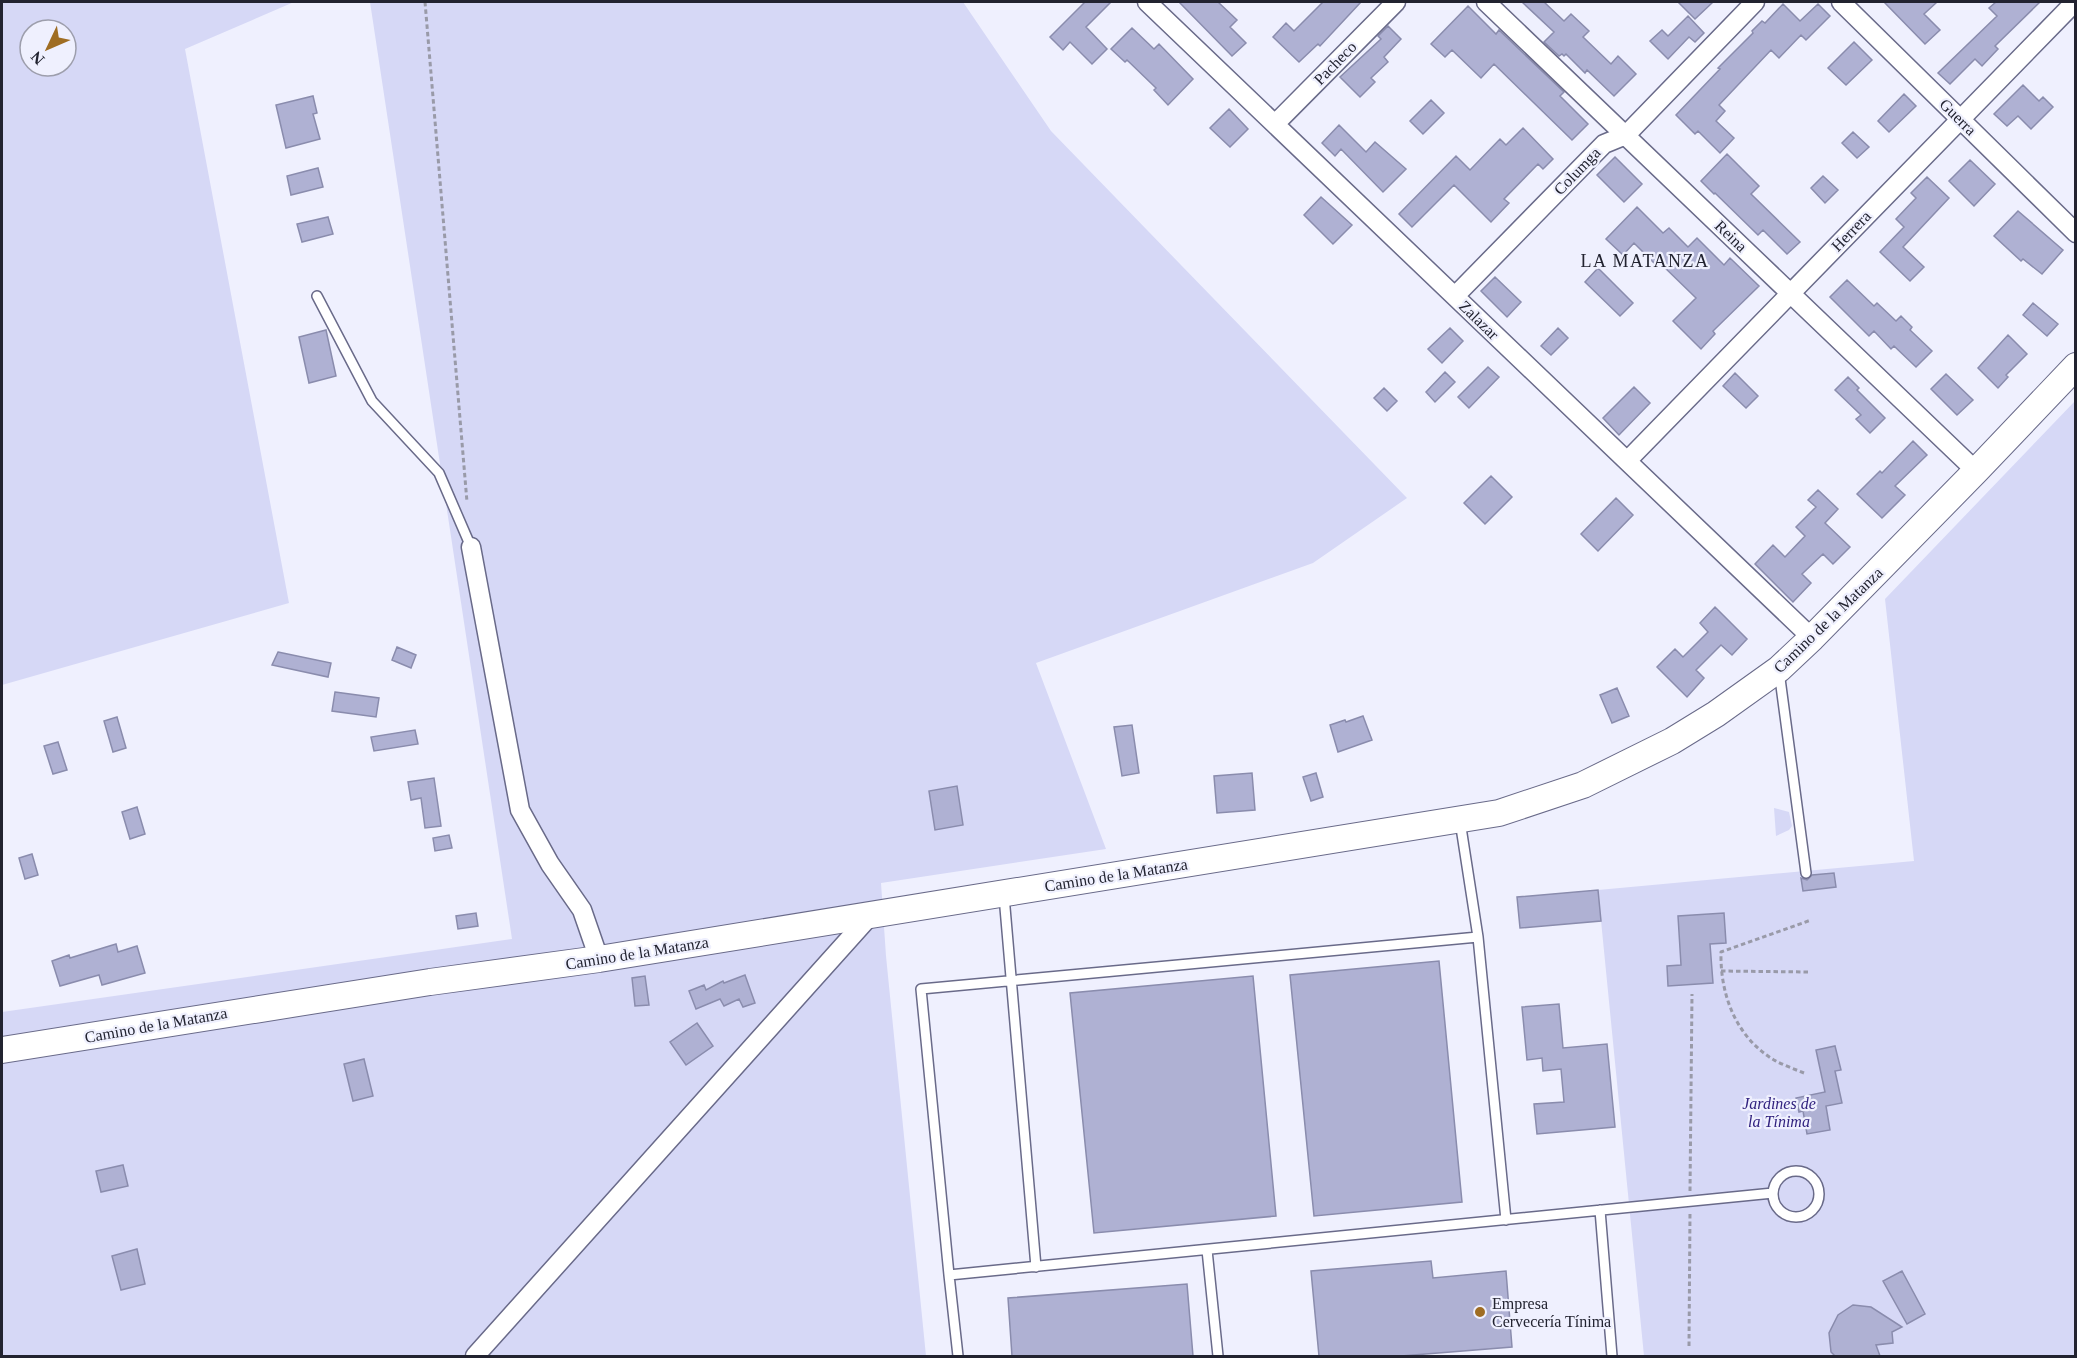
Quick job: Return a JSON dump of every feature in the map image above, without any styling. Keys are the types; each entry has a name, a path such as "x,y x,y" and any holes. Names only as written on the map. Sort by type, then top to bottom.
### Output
{"street":[{"name":"Zalazar","path":"1147,2 1812,638"},
{"name":"Pacheco","path":"1275,124 1395,2"},
{"name":"Reina","path":"1486,2 1976,471"},
{"name":"Columga","path":"1455,296 1604,144 1626,135 1755,2"},
{"name":"Guerra","path":"1841,2 2076,233"},
{"name":"Herrera","path":"1627,461 2075,2"},
{"name":"Camino de la Matanza","path":"2,1050 429,982 599,959 1499,813 1583,785 1672,741 1716,714 1779,669 1976,471 2076,366"},
{"path":"471,547 520,810 550,864 582,910 599,959"},
{"path":"475,1356 869,916"}],"lane":[{"path":"317,296 372,401 439,473 471,547"},
{"path":"1779,669 1806,873"},
{"path":"1460,820 1478,937 1506,1220"},
{"path":"1004,894 1036,1267"},
{"path":"958,1356 921,989 1478,937"},
{"path":"1792,1171 1800,1171 1814,1179 1819,1194 1814,1208 1809,1213 1796,1217 1782,1212 1774,1200 1773,1193 1778,1178 1792,1171"},
{"path":"949,1275 1773,1193"},
{"path":"1600,1210 1612,1356"},
{"path":"1207,1250 1218,1356"}],"path":[{"path":"425,2 468,512"},
{"path":"1804,1073 1774,1060 1756,1047 1734,1019 1726,999 1721,971 1721,952 1811,920"},
{"path":"1721,971 1809,972"},
{"path":"1689,1346 1692,994"}],"green space":[{"path":"2,2 294,2 185,49 289,603 2,685"},
{"path":"370,2 963,2 1051,131 1407,498 1313,563 1036,663 1106,849 881,883 886,956 926,1356 2,1356 2,1012 512,939"},
{"name":"Jardines de la Tínima","path":"2075,401 2075,1356 1644,1356 1598,890 1914,861 1885,599"},
{"path":"1774,808 1789,812 1792,826 1789,830 1776,836"}],"building":[{"path":"1085,2 1111,2 1086,27 1107,49 1092,64 1070,42 1063,50 1050,37"},
{"path":"1179,2 1218,2 1237,20 1230,27 1246,43 1232,56"},
{"path":"1323,2 1361,2 1320,46 1318,44 1299,62 1273,37 1286,23 1294,31"},
{"path":"1522,2 1544,2 1564,21 1571,14 1589,31 1583,37 1611,64 1618,56 1636,74 1614,96 1587,70 1585,73 1566,54 1559,56 1544,42 1554,32"},
{"path":"1678,2 1713,2 1695,19"},
{"path":"1884,2 1937,2 1924,14 1940,30 1925,44"},
{"path":"1996,2 2040,2 1995,46 1998,49 1982,66 1975,59 1950,84 1938,73 1997,16 1989,8"},
{"path":"1783,4 1800,21 1818,4 1830,16 1806,40 1801,35 1779,58 1771,50 1719,105 1725,111 1716,121 1734,138 1720,153 1698,131 1695,134 1676,115 1753,33 1752,31 1762,21 1765,23"},
{"path":"1468,6 1496,34 1499,30 1564,92 1560,96 1588,124 1572,140 1494,64 1481,78 1452,50 1445,57 1431,44"},
{"path":"1688,16 1704,33 1695,42 1689,37 1668,59 1650,41 1662,30 1668,36"},
{"path":"1388,26 1401,39 1384,57 1388,62 1371,78 1375,82 1360,97 1340,77 1381,39 1378,36"},
{"path":"1132,28 1154,49 1159,44 1193,79 1168,105 1154,90 1156,88 1127,60 1125,62 1111,49"},
{"path":"1854,42 1872,60 1846,85 1828,68"},
{"path":"2023,85 2039,101 2043,97 2053,107 2031,129 2018,116 2007,126 1994,114"},
{"path":"1904,94 1916,106 1889,132 1878,121"},
{"path":"313,96 317,113 313,114 320,139 286,148 276,105"},
{"path":"1431,100 1444,113 1423,134 1410,121"},
{"path":"1229,109 1248,129 1230,147 1210,128"},
{"path":"1339,125 1366,152 1375,142 1406,169 1383,192 1341,149 1335,156 1322,143"},
{"path":"1523,128 1553,159 1543,169 1538,164 1504,199 1509,203 1491,222 1454,185 1412,227 1399,214 1456,156 1470,170 1500,139 1506,145"},
{"path":"1853,132 1869,147 1857,158 1842,143"},
{"path":"1727,154 1759,186 1751,194 1800,242 1787,254 1763,230 1758,235 1701,181"},
{"path":"1615,157 1642,184 1624,202 1597,175"},
{"path":"1970,160 1995,184 1974,206 1949,181"},
{"path":"318,168 323,187 291,195 287,176"},
{"path":"1823,176 1838,190 1825,203 1811,188"},
{"path":"1927,177 1949,198 1903,247 1924,267 1910,281 1880,252 1904,227 1896,219 1916,198 1911,193"},
{"path":"1321,197 1352,225 1333,244 1304,215"},
{"path":"1637,207 1663,233 1669,228 1688,247 1697,238 1724,265 1730,258 1759,286 1713,331 1715,334 1701,349 1673,321 1696,298 1661,264 1658,267 1634,243 1623,255 1606,239"},
{"path":"2018,211 2063,250 2042,274 2023,259 2021,261 1994,236"},
{"path":"328,217 333,234 302,242 297,224"},
{"path":"1598,268 1633,303 1620,316 1585,282"},
{"path":"1495,277 1521,302 1507,317 1481,291"},
{"path":"1847,280 1874,306 1877,303 1896,321 1901,316 1912,327 1910,330 1932,351 1916,367 1894,346 1891,349 1874,331 1869,336 1830,297"},
{"path":"2033,303 2058,324 2047,336 2023,315"},
{"path":"1450,328 1463,341 1442,363 1428,349"},
{"path":"1558,328 1568,338 1551,355 1541,346"},
{"path":"326,330 336,376 309,383 299,337"},
{"path":"2008,335 2027,354 2006,375 2008,377 1998,388 1978,368"},
{"path":"1488,367 1499,377 1469,408 1458,397"},
{"path":"1445,372 1455,382 1435,402 1426,392"},
{"path":"1735,373 1758,396 1746,408 1723,386"},
{"path":"1946,374 1973,400 1957,415 1931,389"},
{"path":"1848,377 1859,388 1857,390 1885,418 1870,433 1856,419 1861,415 1835,390"},
{"path":"1634,387 1650,403 1619,435 1603,418"},
{"path":"1384,388 1397,401 1387,411 1374,398"},
{"path":"1913,441 1927,455 1895,486 1905,495 1882,518 1857,494 1880,471 1882,473"},
{"path":"1491,476 1512,497 1485,524 1464,503"},
{"path":"1818,490 1838,509 1825,523 1850,547 1833,564 1823,554 1802,574 1811,583 1793,602 1755,564 1773,545 1785,557 1805,536 1796,527 1816,507 1808,500"},
{"path":"1616,498 1633,515 1598,551 1581,534"},
{"path":"1715,607 1747,639 1732,655 1721,645 1696,670 1704,678 1687,697 1657,667 1675,649 1683,657 1708,632 1700,623"},
{"path":"397,647 416,655 411,668 392,660"},
{"path":"278,652 331,663 328,677 272,665"},
{"path":"1617,688 1629,716 1612,723 1600,695"},
{"path":"335,692 379,698 376,717 332,711"},
{"path":"1363,716 1372,740 1338,752 1330,725"},
{"path":"117,717 126,748 113,752 104,721"},
{"path":"1132,725 1139,773 1122,776 1114,727"},
{"path":"415,730 418,744 374,751 371,737"},
{"path":"58,742 67,770 53,774 44,746"},
{"path":"1252,773 1255,810 1217,813 1214,776"},
{"path":"1316,773 1323,797 1311,801 1303,777"},
{"path":"434,778 441,826 425,828 421,798 411,800 408,782"},
{"path":"957,786 963,825 935,830 929,791"},
{"path":"137,807 145,834 130,839 122,812"},
{"path":"449,835 452,848 435,851 433,838"},
{"path":"32,854 38,875 25,879 19,858"},
{"path":"1834,873 1836,887 1803,891 1801,878 1807,880 1812,875"},
{"path":"1598,890 1601,921 1520,928 1517,897"},
{"path":"476,913 478,926 458,929 456,916"},
{"path":"1724,913 1726,943 1710,944 1713,983 1668,986 1667,966 1681,965 1678,916"},
{"path":"116,944 118,952 137,946 145,973 102,985 99,975 60,986 52,961"},
{"path":"1439,961 1462,1202 1314,1216 1290,975"},
{"path":"745,975 755,1003 743,1007 739,999 724,1006 720,999 696,1009 689,991 704,985 706,990 723,981 724,983"},
{"path":"645,976 649,1005 635,1006 632,978"},
{"path":"1253,976 1276,1216 1094,1233 1070,993"},
{"path":"1559,1004 1563,1048 1607,1044 1615,1127 1537,1134 1534,1104 1564,1102 1561,1069 1543,1071 1542,1058 1527,1060 1522,1007"},
{"path":"697,1023 713,1046 686,1065 670,1042"},
{"path":"1835,1046 1841,1070 1835,1071 1842,1103 1826,1106 1830,1130 1807,1134 1803,1111 1799,1112 1796,1098 1825,1092 1816,1050"},
{"path":"364,1059 373,1096 353,1101 344,1064"},
{"path":"123,1165 128,1186 101,1192 96,1171"},
{"path":"137,1249 145,1284 121,1290 112,1256"},
{"path":"1431,1261 1433,1278 1506,1271 1512,1347 1401,1356 1319,1356 1311,1271"},
{"path":"1902,1271 1925,1314 1907,1324 1883,1281"},
{"path":"1187,1284 1193,1356 1012,1356 1008,1298"},
{"path":"1853,1305 1871,1307 1902,1327 1892,1332 1893,1343 1876,1345 1880,1356 1835,1356 1831,1352 1829,1333 1838,1315"}],"place":[{"name":"Empresa Cervecería Tínima","path":"1480,1312"}],"district":[{"name":"LA MATANZA","path":"1645,261"}]}
